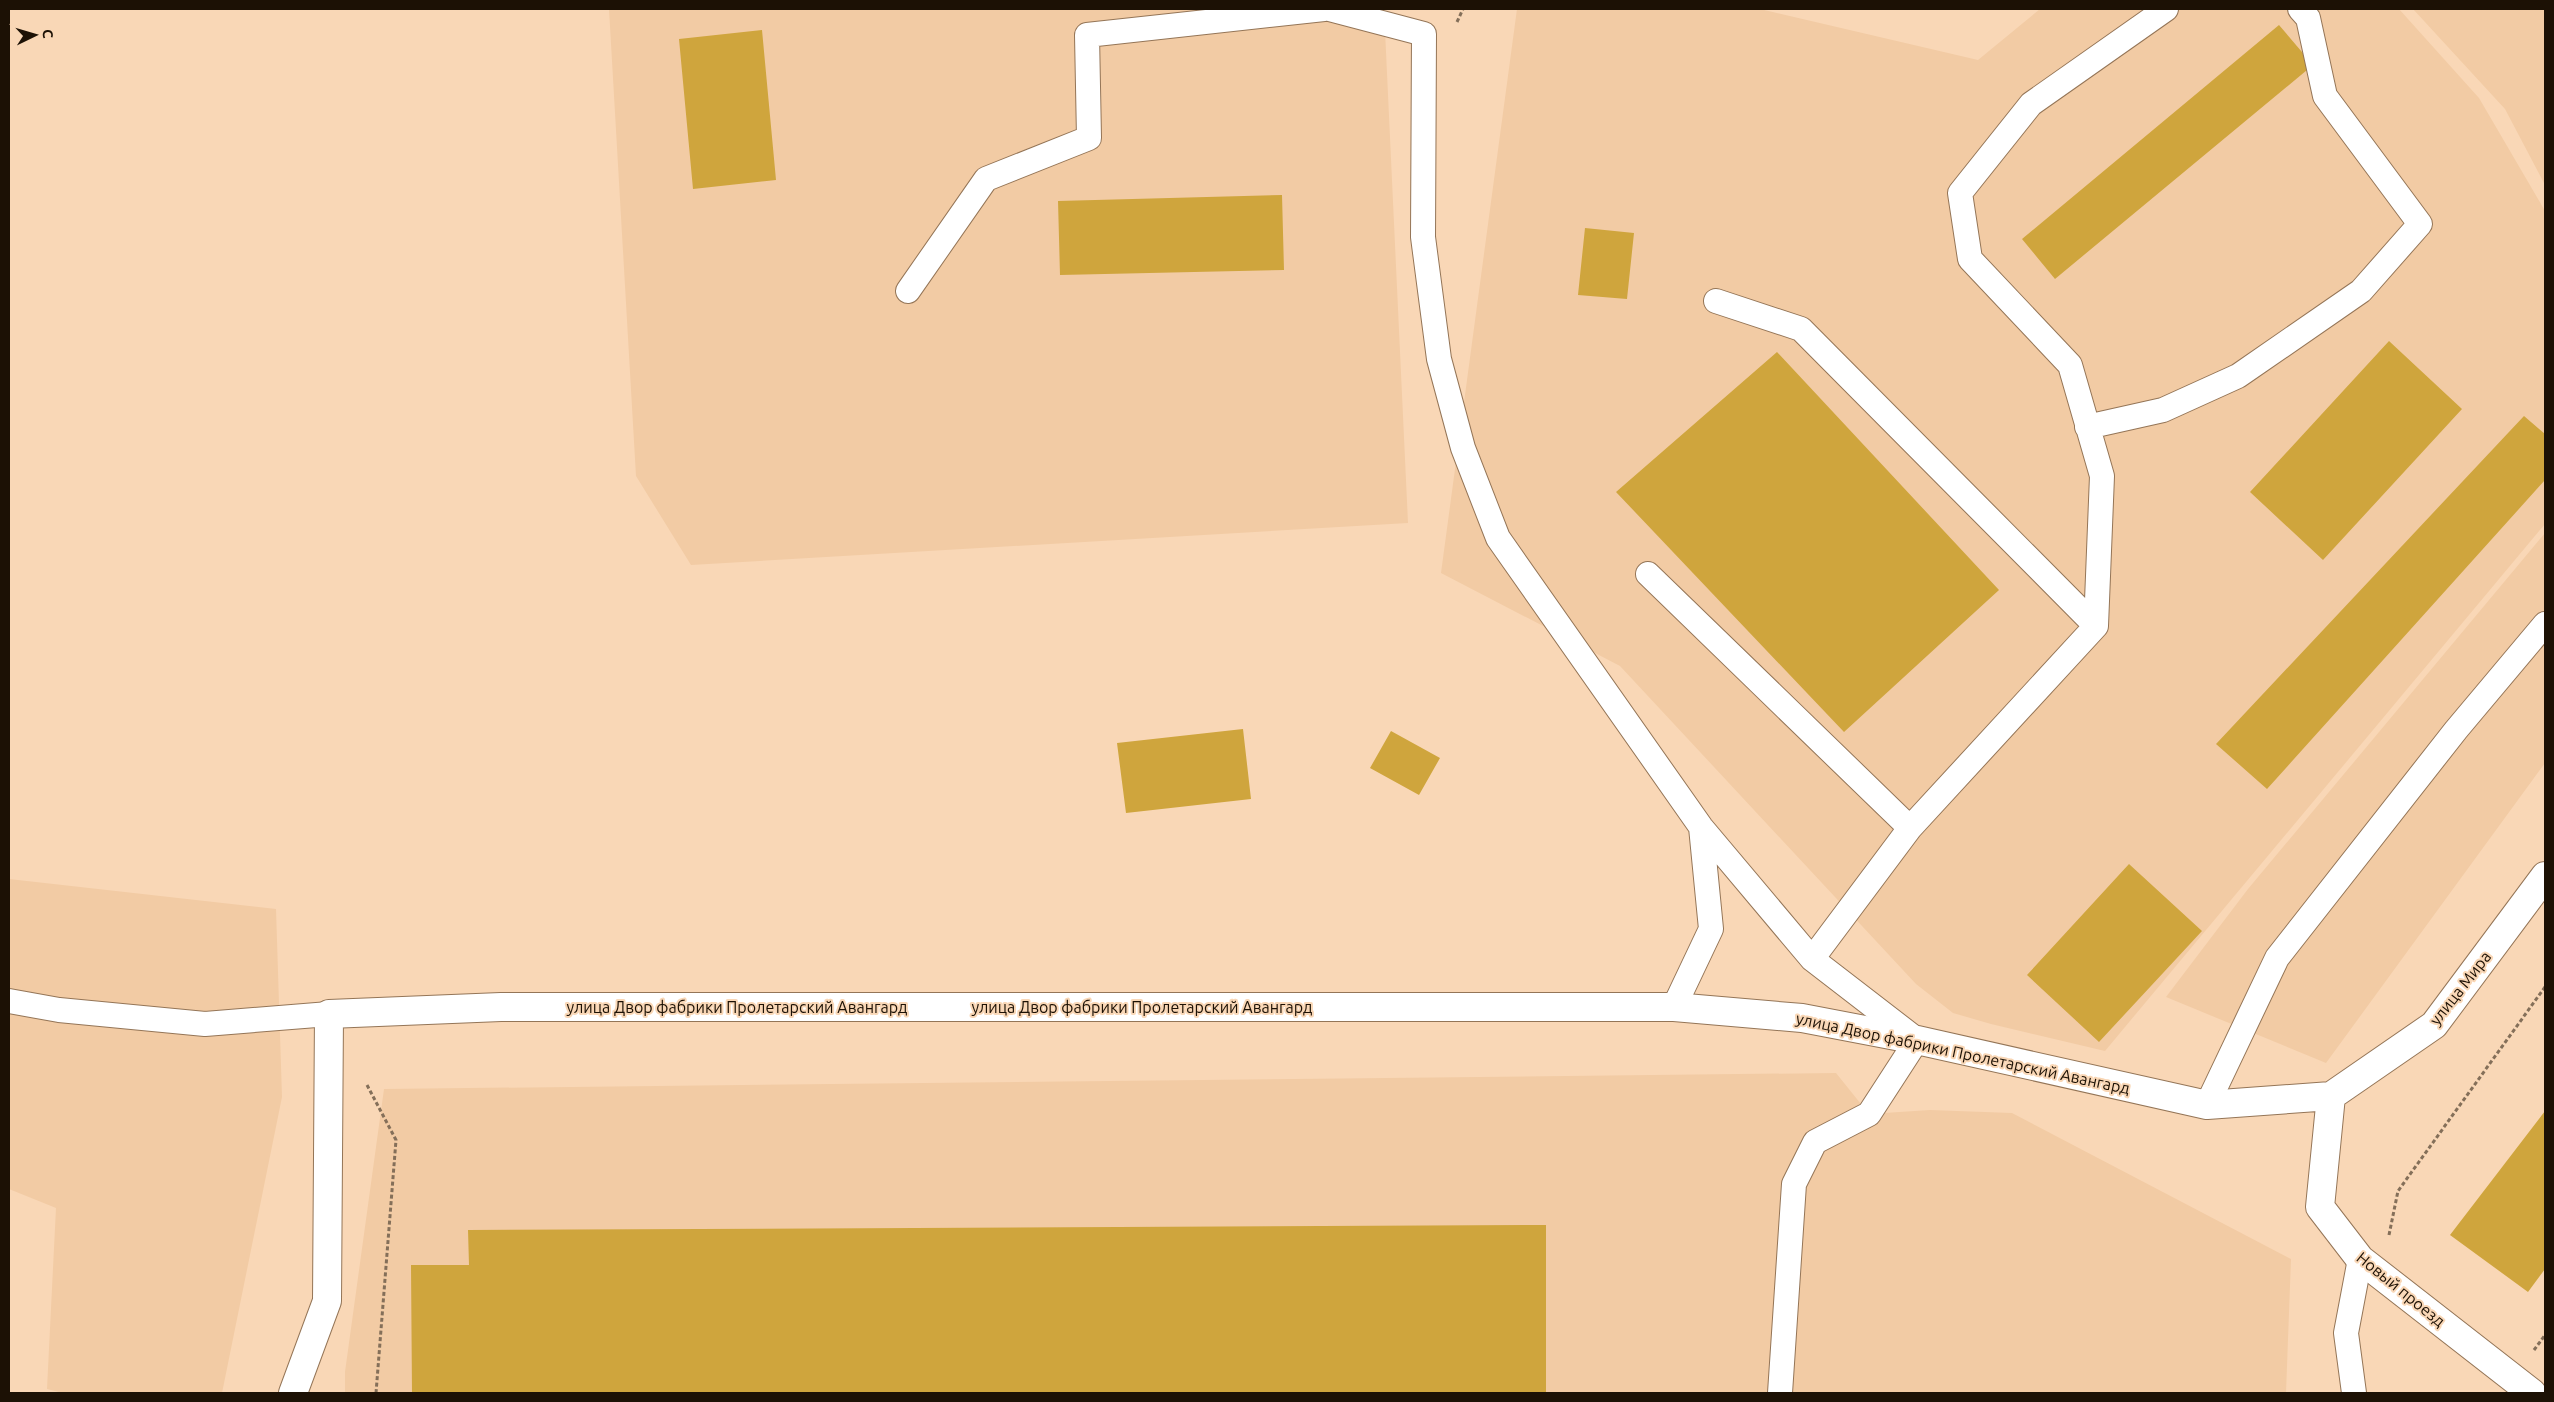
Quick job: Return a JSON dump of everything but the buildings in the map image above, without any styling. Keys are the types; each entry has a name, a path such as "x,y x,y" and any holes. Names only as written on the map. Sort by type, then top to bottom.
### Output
{"street":[{"name":"улица Мира","path":"2331,1096 2434,1025 2545,876"},
{"name":"улица Двор фабрики Пролетарский Авангард","path":"329,1014 501,1007 1674,1007 1802,1018 1917,1040 2207,1105 2331,1096"},
{"path":"293,1393 327,1301 329,1014"},
{"name":"Новый проезд","path":"2331,1096 2320,1207 2370,1267 2532,1393"}],"lane":[{"path":"908,291 986,179 1089,138 1087,35 1324,9"},
{"path":"1329,9 1424,34 1423,237 1439,359 1463,448 1498,538 1701,827 1812,959 1917,1040 1869,1114 1815,1142 1794,1184 1780,1393"},
{"path":"1812,959 1910,828 2096,626 2102,476 2070,365 1970,259 1960,192 2031,104 2166,9"},
{"path":"2087,426 2163,410 2238,376 2361,291 2420,224 2325,96 2308,18 2300,9"},
{"path":"1716,301 1801,329 2096,626"},
{"path":"1648,574 1910,828"},
{"path":"2207,1105 2276,958 2456,730 2545,624"},
{"path":"1674,1007 1711,929 1701,827"},
{"path":"9,1001 59,1010 205,1024 329,1014"},
{"path":"2354,1393 2346,1333 2370,1267"}],"path":[{"path":"2370,1267 2398,1191 2545,987"},
{"path":"365,1082 396,1140 376,1393"}],"shaded area":[{"path":"609,9 1384,9 1408,523 691,565 636,476"},
{"path":"1517,9 1760,9 1978,60 2040,9 2399,9 2479,98 2545,211 2545,524 2105,1051 1953,1013 1916,984 1620,666 1441,573"},
{"path":"2413,9 2545,9 2545,185 2505,109"},
{"path":"2545,533 2545,763 2326,1063 2166,997 2248,889"},
{"path":"9,879 276,909 282,1097 222,1393 63,1393 47,1389 56,1208 9,1189"},
{"path":"1836,1073 1869,1114 1930,1110 2012,1113 2291,1259 2286,1393 345,1393 345,1372 384,1089"}]}
